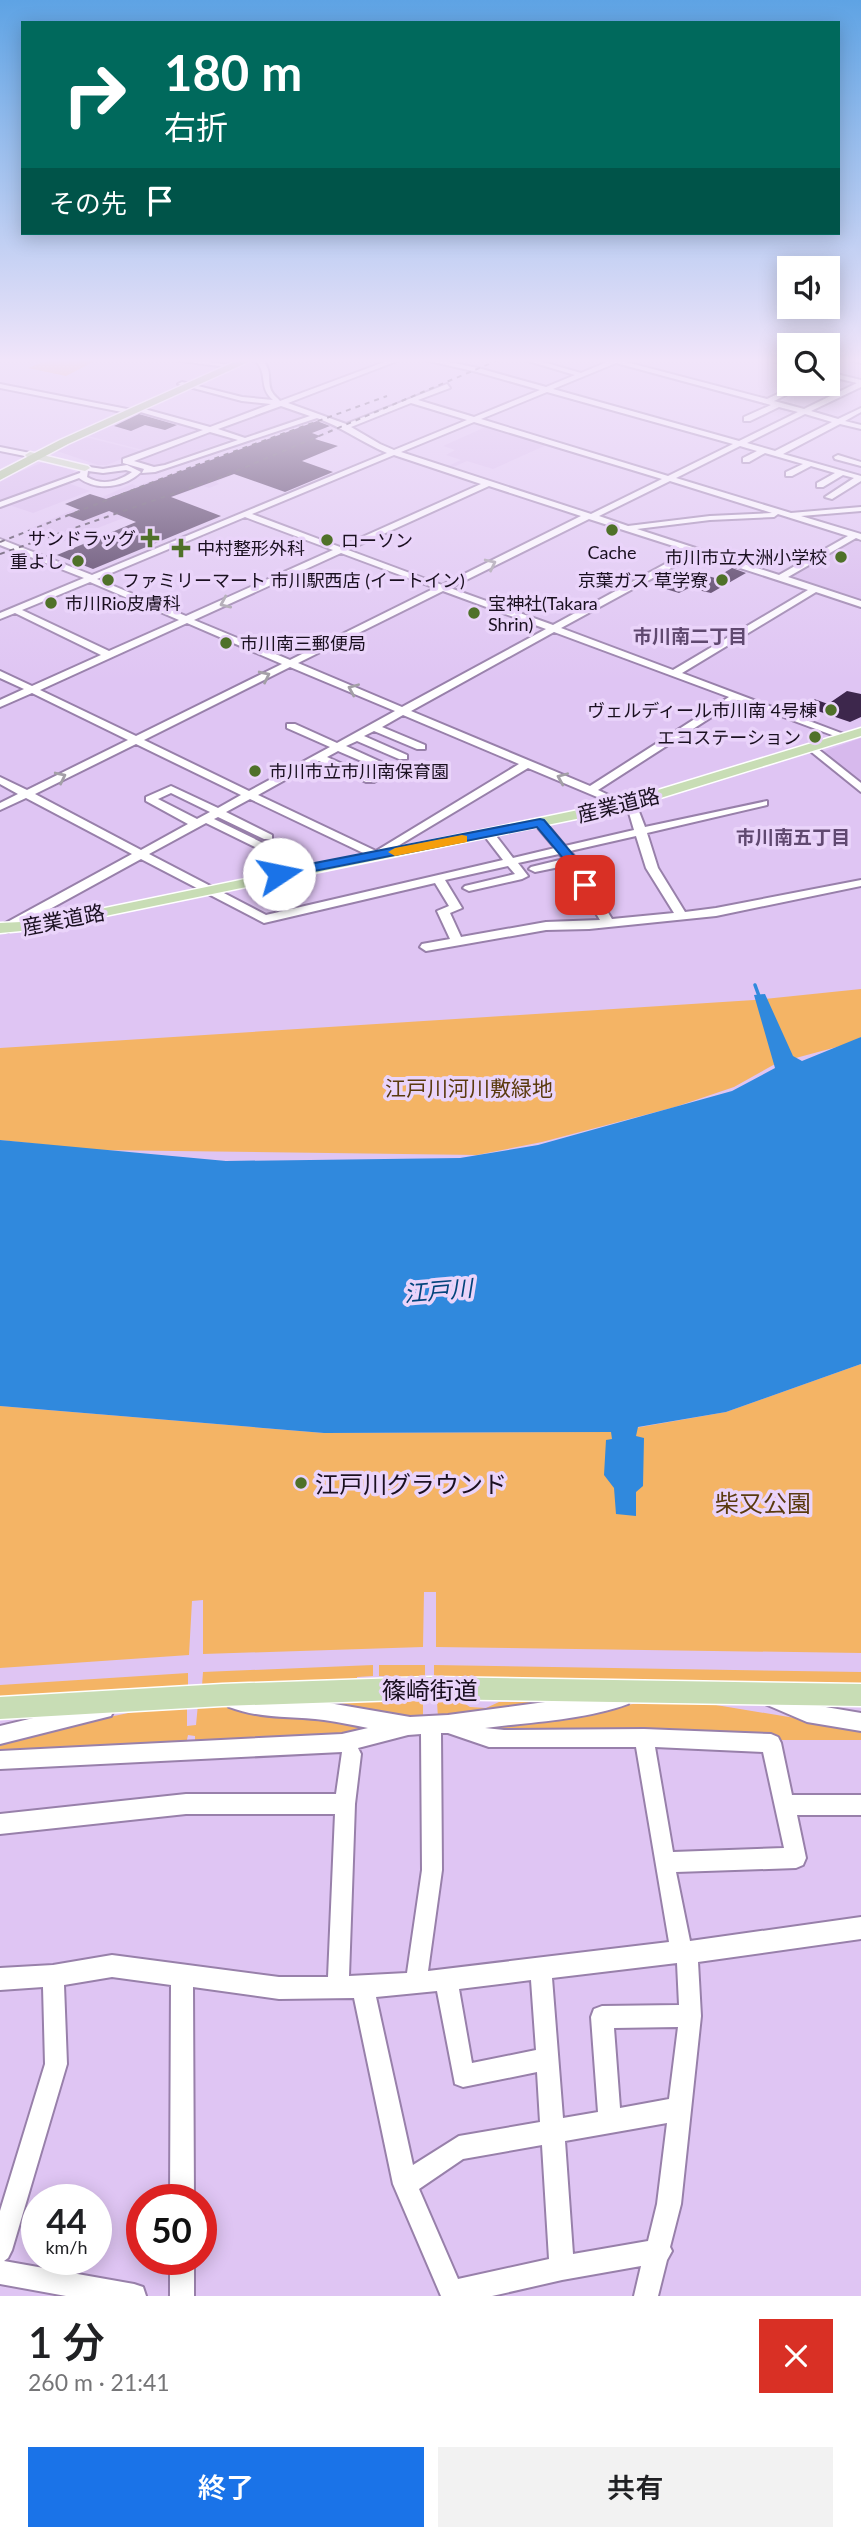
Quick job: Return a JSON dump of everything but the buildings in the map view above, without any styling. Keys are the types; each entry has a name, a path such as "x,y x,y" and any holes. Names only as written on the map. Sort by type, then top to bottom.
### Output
{"highway":[{"path":"0,476 18,465"}],"main road":[{"path":"66,465 85,471"},
{"name":"産業道路","path":"2,928 42,925 206,889 625,805 861,732"},
{"name":"篠崎街道","path":"0,1708 222,1695 430,1688 861,1695"}],"street":[{"path":"139,465 155,470"},
{"path":"0,505 85,471 127,467 137,471 155,470 169,465"},
{"path":"0,617 365,465"},
{"path":"431,465 861,604"},
{"path":"628,465 858,536"},
{"path":"0,807 696,465"},
{"path":"789,474 807,465"},
{"path":"813,465 861,478"},
{"path":"824,468 828,465"},
{"path":"820,485 861,466"},
{"path":"85,471 83,478 89,482 107,484 132,476 137,471"},
{"path":"829,497 861,478"},
{"path":"0,704 487,484"},
{"path":"626,528 710,518 861,509"},
{"path":"243,514 844,736"},
{"path":"780,578 858,536"},
{"path":"0,542 625,805 634,811 652,868 681,915"},
{"path":"2,928 696,551"},
{"path":"673,674 815,589"},
{"path":"15,610 109,654"},
{"path":"0,674 376,856 528,763"},
{"path":"592,790 736,697"},
{"path":"291,726 388,769 370,780 319,757"},
{"path":"374,727 421,747"},
{"path":"357,737 403,757"},
{"path":"813,748 861,789"},
{"path":"0,780 264,919 763,803"},
{"path":"171,789 218,812 266,843 202,821 150,799 171,789"},
{"path":"540,823 565,849 584,876 585,885 608,923"},
{"path":"469,888 522,876 489,834"},
{"path":"535,869 573,861"},
{"path":"438,879 456,908 443,911 457,942"},
{"path":"426,947 546,926 608,923 753,906 861,883"},
{"path":"0,1760 342,1743 429,1725 590,1705 618,1699 638,1690"},
{"path":"761,1693 807,1713 861,1722"},
{"path":"222,1695 237,1702 269,1708 323,1711 429,1725 489,1738 644,1738 771,1743 796,1858 665,1863"},
{"path":"0,1735 136,1699"},
{"path":"416,1983 432,1870 429,1725"},
{"path":"644,1738 665,1863 688,1965 690,2016 669,2204 660,2250 646,2296"},
{"path":"338,1986 345,1804 351,1754"},
{"path":"0,1824 186,1804 345,1804"},
{"path":"786,1805 861,1805"},
{"path":"0,1979 53,1976 112,1966 279,1988 363,1987 684,1952 861,1928"},
{"path":"541,1967 562,2268"},
{"path":"0,2250 56,2064 53,1976"},
{"path":"182,1976 182,2184"},
{"path":"446,1979 463,2076 546,2059"},
{"path":"363,1987 405,2184 452,2294 562,2268 660,2250"},
{"path":"610,2120 602,2017 690,2016"},
{"path":"405,2184 459,2148 679,2109"},
{"path":"0,2272 134,2296"},
{"path":"182,2275 182,2296"}],"shaded area":[{"path":"36,465 57,465 74,471 72,477 0,502 0,480"},
{"path":"195,465 255,465 216,482 219,484 209,488 203,486 142,508 144,510 59,543 27,530 132,484 137,486"},
{"path":"480,465 502,465 493,469"},
{"path":"65,482 90,491 33,513 6,504"},
{"name":"市川市立大洲小学校","path":"857,537 861,538 861,601 789,577"},
{"path":"861,738 861,785 822,752"}],"green space":[{"name":"江戸川河川敷緑地","path":"861,989 861,1037 848,1044 777,1063 734,1087 675,1107 542,1142 477,1155 95,1150 0,1140 0,1048 754,1000"},
{"name":"柴又公園","path":"861,1364 861,1653 436,1647 436,1592 424,1592 423,1647 203,1654 203,1600 192,1601 189,1655 0,1668 0,1406 324,1433 612,1432 726,1412"},
{"path":"373,1665 373,1676 357,1677 357,1680 202,1686 203,1672"},
{"path":"379,1665 425,1665 425,1677 379,1676"},
{"path":"434,1665 861,1672 861,1687 434,1679"},
{"path":"188,1673 188,1686 0,1698 0,1685"},
{"path":"423,1701 423,1717 388,1718 272,1703"},
{"path":"583,1701 438,1718 437,1702 462,1702 470,1707 486,1708 499,1702"},
{"path":"656,1701 704,1703 861,1729 861,1740 778,1740 777,1735 510,1734 463,1726"},
{"path":"187,1704 187,1726 196,1725 198,1704 205,1704 388,1727 347,1737 195,1744 195,1736 188,1735 186,1744 0,1755 0,1740 152,1708"}],"water":[{"name":"江戸川","path":"765,994 793,1056 802,1061 861,1037 861,1364 726,1412 638,1427 636,1436 644,1438 643,1486 636,1492 636,1516 616,1514 614,1488 604,1475 606,1440 612,1439 611,1432 324,1433 0,1406 0,1140 226,1161 460,1158 538,1145 732,1091 775,1068 754,995"}],"waterway":[{"path":"755,985 759,996"}],"railway":[{"path":"0,542 196,465"},
{"path":"0,554 250,465"}],"slow traffic":[{"path":"395,852 462,839"}],"place":[{"name":"Cache","path":"612,530"},
{"name":"サンドラッグ","path":"150,538"},
{"name":"ローソン","path":"327,540"},
{"name":"中村整形外科","path":"181,548"},
{"name":"市川市立大洲小学校","path":"841,557"},
{"name":"重よし","path":"78,561"},
{"name":"ファミリーマート 市川駅西店 (イートイン)","path":"108,580"},
{"name":"京葉ガス 草学寮","path":"722,580"},
{"name":"市川Rio皮膚科","path":"51,603"},
{"name":"宝神社(Takara Shrin)","path":"474,613"},
{"name":"市川南三郵便局","path":"226,643"},
{"name":"ヴェルディール市川南 4号棟","path":"831,710"},
{"name":"エコステーション","path":"815,737"},
{"name":"市川市立市川南保育園","path":"255,771"},
{"name":"江戸川グラウンド","path":"301,1483"}],"district":[{"name":"市川南二丁目","path":"690,635"},
{"name":"市川南五丁目","path":"793,836"}],"route":[{"path":"279,874 540,823 565,849 584,876 585,885"}]}
